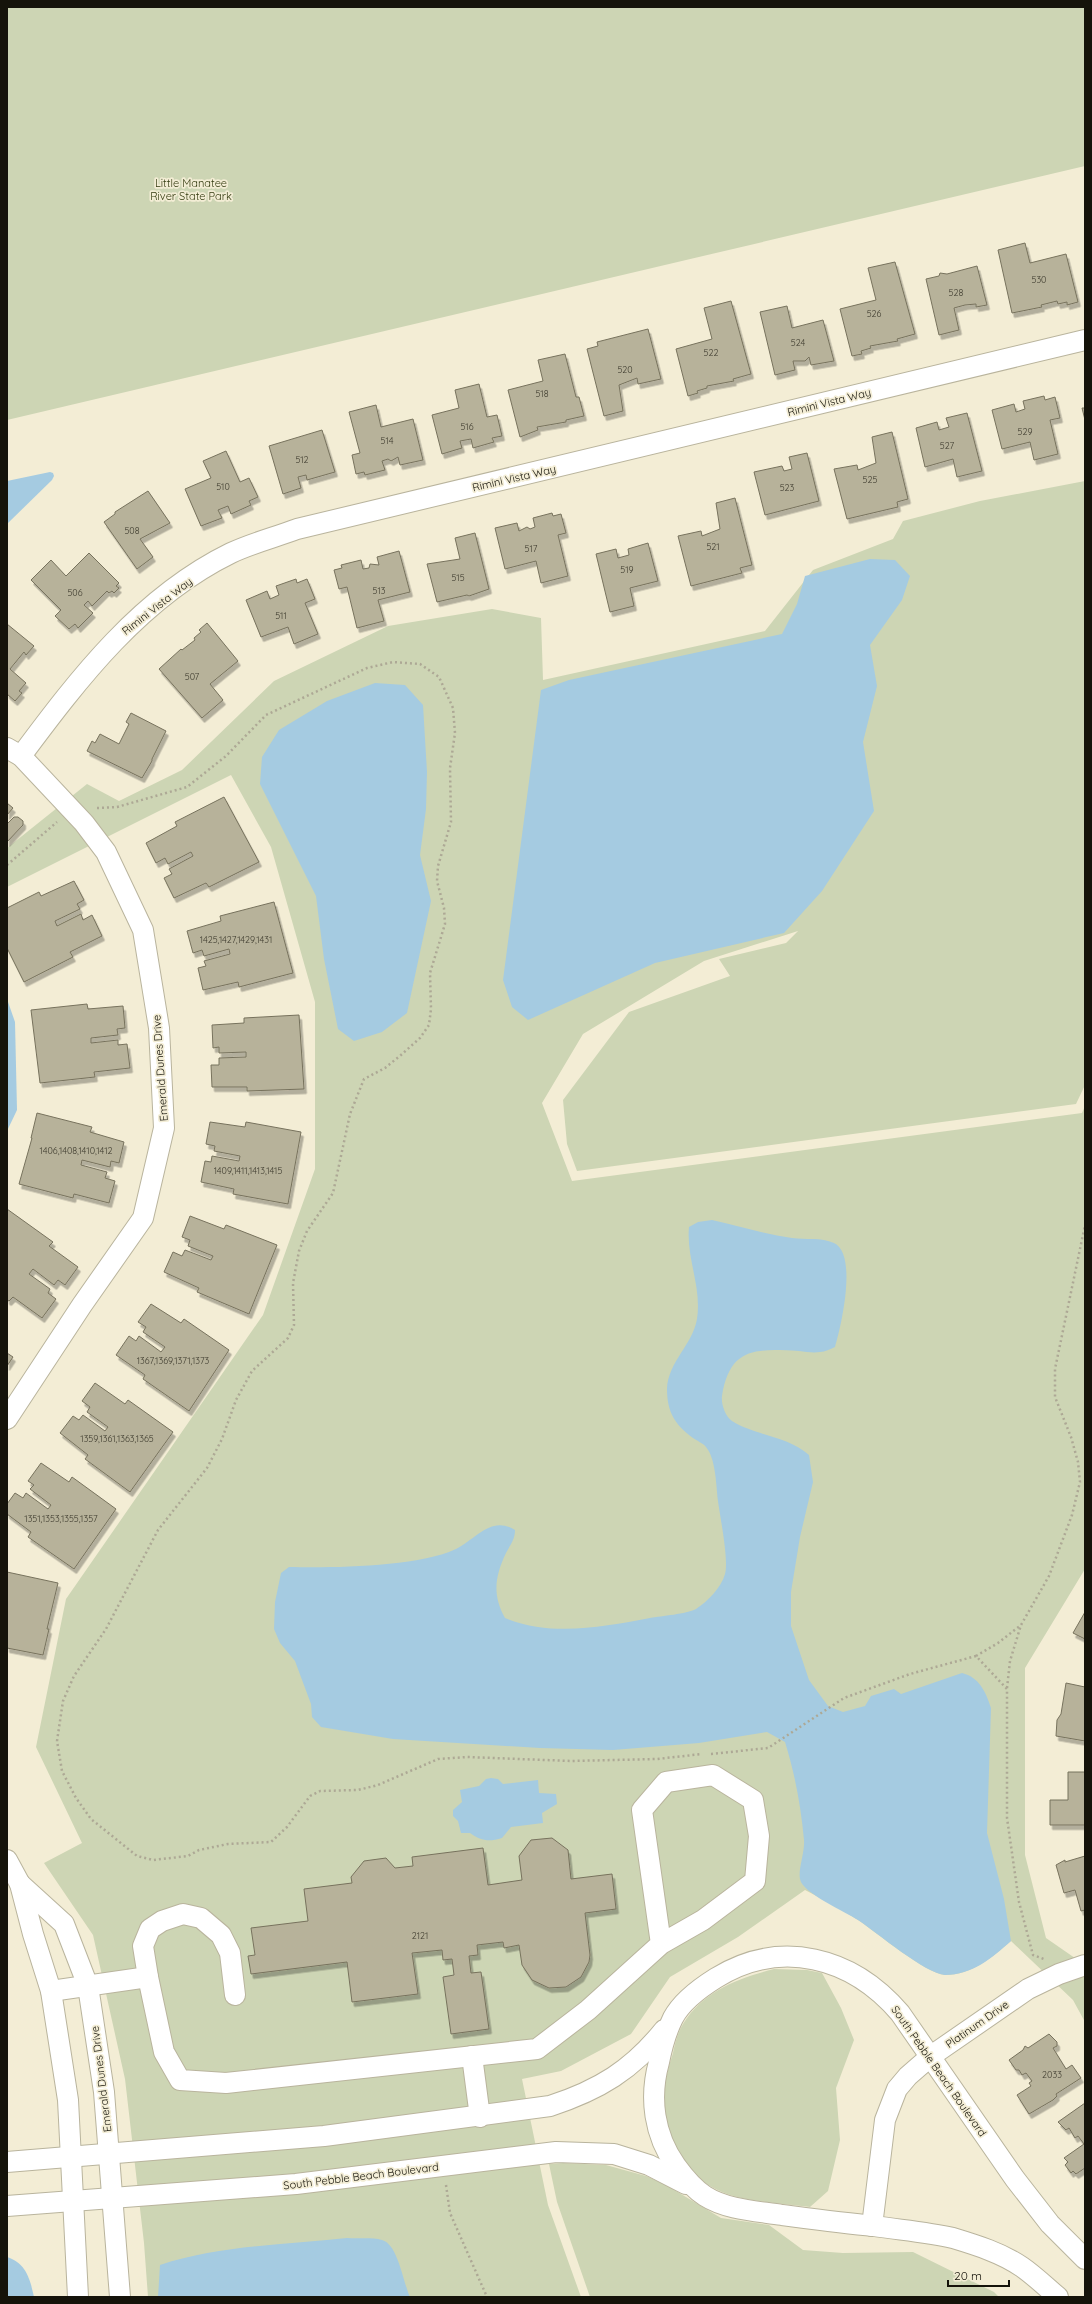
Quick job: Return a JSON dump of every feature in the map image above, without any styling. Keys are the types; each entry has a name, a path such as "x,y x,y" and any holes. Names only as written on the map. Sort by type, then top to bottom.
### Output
{"street":[{"name":"Rimini Vista Way","path":"14,752 60,704 124,630 182,583 231,553 297,529 1085,340"},
{"name":"Emerald Dunes Drive","path":"7,1419 82,1305 143,1218 164,1128 159,1028 143,930 106,852 71,810 14,752"},
{"path":"235,1995 230,1953 221,1935 201,1918 183,1914 162,1921 150,1929 143,1946 148,1977 164,2052 180,2080 226,2083 536,2049 588,2010 661,1944 703,1920 755,1881 759,1836 753,1800 713,1775 666,1782 642,1810 661,1944"},
{"name":"Emerald Dunes Drive","path":"7,1860 20,1884 32,1934 51,1991 68,2100 78,2297"},
{"name":"Emerald Dunes Drive","path":"20,1884 64,1924 88,1986 104,2092 120,2297"},
{"name":"South Pebble Beach Boulevard","path":"7,2162 276,2141 480,2117 550,2106 585,2093 614,2078 639,2060 698,1990 725,1972 758,1960 772,1958 808,1958 845,1969 873,1985 900,2013 931,2056 1014,2179 1050,2224 1085,2259"},
{"name":"Platinum Drive","path":"872,2226 886,2120 890,2104 897,2089 908,2076 931,2056 1028,1989 1077,1968"},
{"path":"51,1991 148,1977"},
{"name":"South Pebble Beach Boulevard","path":"674,2017 656,2071 653,2103 655,2116 661,2138 675,2165 704,2196"},
{"path":"472,2056 480,2117"},
{"name":"South Pebble Beach Boulevard","path":"7,2206 260,2188 543,2153 595,2152 614,2154 649,2165 670,2175 704,2196 719,2203 748,2210 934,2234 981,2247 1022,2267 1058,2297"}],"path":[{"path":"7,864 71,810 117,808 187,787 226,756 266,715 367,668 393,662 420,664 439,677 453,708 455,733 450,768 451,822 438,866 437,881 444,908 445,924 430,973 431,1009 429,1024 420,1038 401,1055 385,1068 364,1079 350,1114 333,1193 307,1231 299,1251 293,1283 294,1325 288,1338 252,1371 236,1400 222,1439 207,1468 158,1530 106,1629 74,1676 63,1701 57,1741 62,1771 76,1798 87,1814 138,1856 153,1860 188,1856 199,1850 228,1844 271,1842 287,1827 310,1796 320,1791 358,1790 378,1785 438,1759 467,1757 579,1761 657,1759 768,1748 844,1698 910,1674 976,1656 998,1643 1021,1625"},
{"path":"1077,1968 1034,1955 1019,1902 1007,1818 1007,1689 1010,1661 1021,1625 1049,1576 1072,1515 1080,1482 1078,1462 1072,1437 1055,1397 1056,1369 1085,1225"},
{"path":"976,1656 1007,1689"},
{"path":"443,2166 450,2213 487,2297"}],"green space":[{"name":"Little Manatee River State Park","path":"7,7 1085,7 1085,166 7,420"},
{"path":"1085,481 1085,1085 1076,1104 577,1171 567,1144 563,1100 629,1012 730,976 719,959 786,943 798,931 704,961 583,1034 542,1103 572,1181 1082,1113 1085,1106 1085,1569 1025,1668 1025,1855 1046,1938 1085,1965 1085,2022 1073,2000 1011,1941 981,1964 964,1972 945,1975 926,1968 901,1952 858,1920 805,1890 738,1937 670,1977 631,2034 561,2071 522,2079 548,2205 581,2297 148,2297 144,2243 125,2079 93,1935 44,1863 82,1843 36,1747 66,1599 263,1315 315,1169 315,1002 271,847 231,775 7,887 7,848 87,784 119,801 182,770 274,681 388,626 492,609 541,618 543,680 765,631 813,570 893,539 903,521 980,501"},
{"path":"774,1969 807,1970 822,1973 841,2008 854,2040 836,2088 840,2140 828,2191 810,2207 745,2199 720,2191 710,2186 684,2161 672,2138 665,2115 664,2097 668,2071 678,2034 691,2013 711,1994 735,1982"},
{"path":"563,2163 606,2165 646,2176 666,2185 721,2218 769,2225 803,2250 843,2253 913,2252 994,2292 999,2297 590,2297 557,2202 549,2164"}],"water":[{"path":"50,472 53,473 54,476 52,480 7,524 7,481"},
{"path":"870,559 895,560 910,576 902,600 870,645 877,686 863,742 874,811 822,891 784,933 655,963 528,1020 512,1007 503,980 541,690 569,680 782,634 797,604 805,576"},
{"path":"375,683 405,685 423,705 427,772 426,809 420,855 431,901 407,1013 382,1032 354,1041 338,1029 324,959 316,896 260,784 262,757 279,730 327,701"},
{"path":"7,999 15,1022 17,1110 7,1131"},
{"path":"712,1220 797,1239 819,1239 829,1241 834,1243 841,1250 845,1261 846,1292 841,1324 835,1347 826,1351 818,1352 770,1350 748,1354 739,1359 732,1368 726,1380 722,1403 725,1413 732,1421 751,1430 782,1440 801,1449 809,1455 813,1482 800,1537 791,1592 791,1626 809,1680 828,1706 843,1712 865,1706 871,1696 894,1689 901,1694 962,1673 973,1678 981,1686 987,1696 991,1708 987,1833 1004,1899 1011,1941 989,1959 973,1969 945,1975 926,1968 901,1952 858,1920 825,1902 808,1890 800,1879 804,1840 795,1778 789,1754 785,1742 767,1732 699,1743 613,1750 540,1748 393,1739 321,1727 312,1717 311,1704 295,1661 280,1643 274,1629 275,1602 281,1573 289,1567 374,1565 420,1560 456,1549 484,1530 498,1525 506,1526 515,1530 513,1540 502,1561 496,1586 498,1601 505,1618 523,1624 559,1629 595,1627 674,1615 696,1609 705,1602 717,1589 723,1579 726,1568 725,1549 714,1465 706,1447 681,1428 673,1417 667,1397 667,1389 668,1379 691,1337 697,1319 697,1295 690,1250 689,1227 698,1222"},
{"path":"486,1779 498,1779 503,1784 538,1780 539,1793 556,1794 557,1804 542,1813 543,1823 511,1827 502,1838 485,1840 470,1833 461,1833 458,1821 453,1816 453,1810 462,1802 460,1790 479,1786"},
{"path":"347,2238 374,2239 382,2240 388,2243 396,2256 410,2297 158,2297 160,2265 182,2258 205,2253 252,2247"},
{"path":"7,2257 19,2263 26,2272 34,2297 7,2297"}],"building":[{"path":"1025,243 1030,263 1066,254 1078,302 1067,305 1067,302 1058,304 1057,301 1041,305 1042,307 1012,313 998,250"},
{"path":"895,262 915,334 897,339 898,341 870,346 871,348 861,351 862,354 852,356 840,309 876,300 868,268"},
{"path":"977,266 987,305 976,307 976,304 965,305 954,308 959,330 939,335 926,279 939,276 940,273 947,274"},
{"path":"731,301 751,374 733,379 734,381 707,386 707,388 697,391 698,393 688,396 676,349 712,339 704,308"},
{"path":"787,306 792,328 823,320 834,361 811,365 809,357 805,361 793,361 795,370 775,375 760,312"},
{"path":"648,329 661,379 638,384 637,378 619,385 623,411 604,416 587,349 598,346 597,342"},
{"path":"565,354 576,397 579,397 584,416 566,420 566,422 537,427 538,430 520,437 508,390 543,381 538,360"},
{"path":"479,384 487,417 497,415 502,436 492,438 494,442 473,448 471,439 460,441 462,448 442,454 432,415 459,408 455,390"},
{"path":"1044,396 1045,400 1055,397 1060,418 1050,420 1058,454 1034,460 1030,442 1002,449 992,410 1014,404 1016,412 1025,409 1023,401"},
{"path":"376,405 381,427 413,419 423,460 400,465 398,457 391,461 388,459 382,461 385,470 365,475 364,472 356,474 352,455 360,453 349,412"},
{"path":"1082,408 1085,408 1085,420"},
{"path":"967,413 982,471 957,477 953,459 925,467 916,428 937,422 939,430 949,427 946,418"},
{"path":"322,430 335,472 307,480 306,475 298,477 301,488 283,494 269,446"},
{"path":"892,432 908,499 897,502 898,507 847,519 834,469 857,465 858,470 876,463 872,437"},
{"path":"226,451 240,482 249,478 258,497 249,501 251,505 231,514 228,506 218,510 222,518 201,526 185,489 211,478 203,461"},
{"path":"807,453 819,501 765,515 754,472 782,466 784,471 792,469 789,457"},
{"path":"148,491 170,523 140,539 153,557 137,569 104,522 115,514 115,512"},
{"path":"735,498 752,565 740,568 742,573 691,586 678,536 701,531 702,536 720,529 716,503"},
{"path":"552,513 553,516 561,514 566,533 558,535 568,576 541,583 536,561 505,569 495,528 517,523 519,531 527,527 530,529 535,527 533,518"},
{"path":"475,533 489,589 469,596 467,595 437,602 427,564 460,559 455,538"},
{"path":"648,543 658,581 630,588 634,606 610,612 596,554 616,549 618,558 629,555 628,549"},
{"path":"399,551 410,592 378,600 384,621 357,628 347,587 339,589 334,570 342,568 341,565 361,560 363,569 369,568 370,564 379,565 377,557"},
{"path":"89,553 119,583 116,586 119,588 114,593 112,591 109,593 107,591 92,606 88,601 84,605 93,613 78,628 75,624 69,629 55,616 61,610 31,580 51,560 66,576"},
{"path":"296,579 297,583 307,579 315,599 305,603 318,634 294,644 288,627 261,637 246,600 267,591 270,599 279,595 276,586"},
{"path":"207,623 238,661 210,684 223,700 202,718 159,669 181,649 182,650 195,640 194,638 201,632 199,630"},
{"path":"7,624 34,646 26,655 24,652 10,669 26,683 19,691 22,693 15,701 7,694"},
{"path":"131,713 166,731 142,778 87,751 92,741 95,743 100,734 119,744 129,724 126,722"},
{"path":"224,797 259,862 209,887 206,883 174,898 164,878 172,874 169,869 193,856 191,852 168,864 165,858 156,863 146,843 177,826 175,822"},
{"path":"7,803 13,808 7,815"},
{"path":"14,817 18,817 23,821 23,825 7,842 7,822 8,823"},
{"path":"74,881 84,900 77,904 80,909 55,921 57,926 81,914 83,920 92,915 102,936 70,952 73,957 24,982 7,948 7,908 39,892 41,896"},
{"path":"274,902 293,973 239,987 238,982 203,990 198,968 206,966 204,961 230,954 229,949 204,956 202,950 193,953 187,931 221,921 220,916"},
{"path":"87,1004 88,1009 123,1006 125,1028 117,1029 118,1035 91,1038 91,1043 118,1040 118,1045 127,1044 130,1068 94,1072 95,1077 40,1083 31,1010"},
{"path":"299,1015 304,1089 247,1091 247,1087 212,1087 211,1065 219,1065 219,1058 246,1057 246,1052 219,1053 219,1047 213,1048 212,1025 244,1023 244,1018"},
{"path":"37,1113 92,1127 90,1132 124,1142 119,1163 111,1161 110,1167 82,1160 81,1165 107,1172 105,1178 115,1181 109,1203 74,1194 73,1198 19,1184 32,1138"},
{"path":"210,1122 245,1127 246,1122 301,1132 288,1204 233,1194 234,1189 201,1182 205,1161 211,1162 212,1156 239,1161 240,1156 214,1151 215,1146 206,1144"},
{"path":"7,1209 53,1242 49,1246 78,1267 65,1285 58,1280 54,1285 33,1269 29,1274 50,1289 48,1293 56,1299 42,1318 13,1297 9,1301 7,1300"},
{"path":"190,1216 224,1229 226,1225 277,1245 249,1314 197,1292 199,1288 164,1272 173,1252 182,1256 185,1250 211,1260 213,1256 188,1246 190,1240 182,1237"},
{"path":"151,1304 181,1323 184,1319 229,1350 189,1411 143,1379 145,1375 116,1355 129,1336 136,1341 139,1336 161,1352 165,1347 143,1332 146,1327 138,1322"},
{"path":"7,1353 13,1357 7,1366"},
{"path":"95,1383 125,1404 128,1400 173,1432 130,1492 85,1459 88,1455 60,1433 73,1416 79,1420 83,1415 105,1431 108,1427 87,1412 90,1407 82,1401"},
{"path":"41,1463 69,1482 72,1477 116,1509 74,1569 28,1537 31,1532 7,1514 7,1504 15,1493 23,1498 26,1493 48,1509 51,1505 30,1489 34,1485 28,1481"},
{"path":"7,1572 58,1583 47,1629 49,1629 43,1655 7,1648"},
{"path":"1085,1612 1085,1639 1073,1633"},
{"path":"1066,1683 1085,1687 1085,1741 1056,1736 1057,1720 1061,1714"},
{"path":"1068,1772 1085,1772 1085,1825 1050,1825 1050,1800 1068,1800"},
{"path":"552,1838 568,1850 571,1879 612,1874 616,1909 585,1913 590,1955 589,1962 581,1977 566,1987 549,1988 532,1980 522,1965 519,1945 504,1948 503,1942 477,1945 478,1955 469,1956 471,1973 481,1972 489,2029 451,2034 443,1977 454,1975 452,1959 443,1960 442,1950 412,1953 418,1994 352,2002 347,1962 251,1974 248,1956 255,1955 251,1928 308,1921 304,1889 352,1883 351,1877 364,1861 386,1858 395,1868 413,1866 412,1857 483,1848 488,1885 522,1880 519,1856 531,1840"},
{"path":"1085,1856 1085,1910 1081,1911 1075,1890 1064,1893 1056,1865 1065,1860 1065,1862"},
{"path":"1049,2034 1057,2042 1057,2046 1053,2048 1066,2069 1072,2065 1081,2078 1056,2094 1057,2096 1053,2100 1029,2114 1017,2095 1031,2086 1029,2083 1032,2081 1026,2073 1022,2075 1019,2070 1016,2070 1009,2060 1023,2050 1025,2046 1028,2048"},
{"path":"1085,2103 1085,2168 1076,2174 1073,2171 1071,2173 1065,2165 1068,2162 1064,2158 1084,2144 1078,2136 1075,2138 1069,2128 1066,2130 1058,2122"}]}
